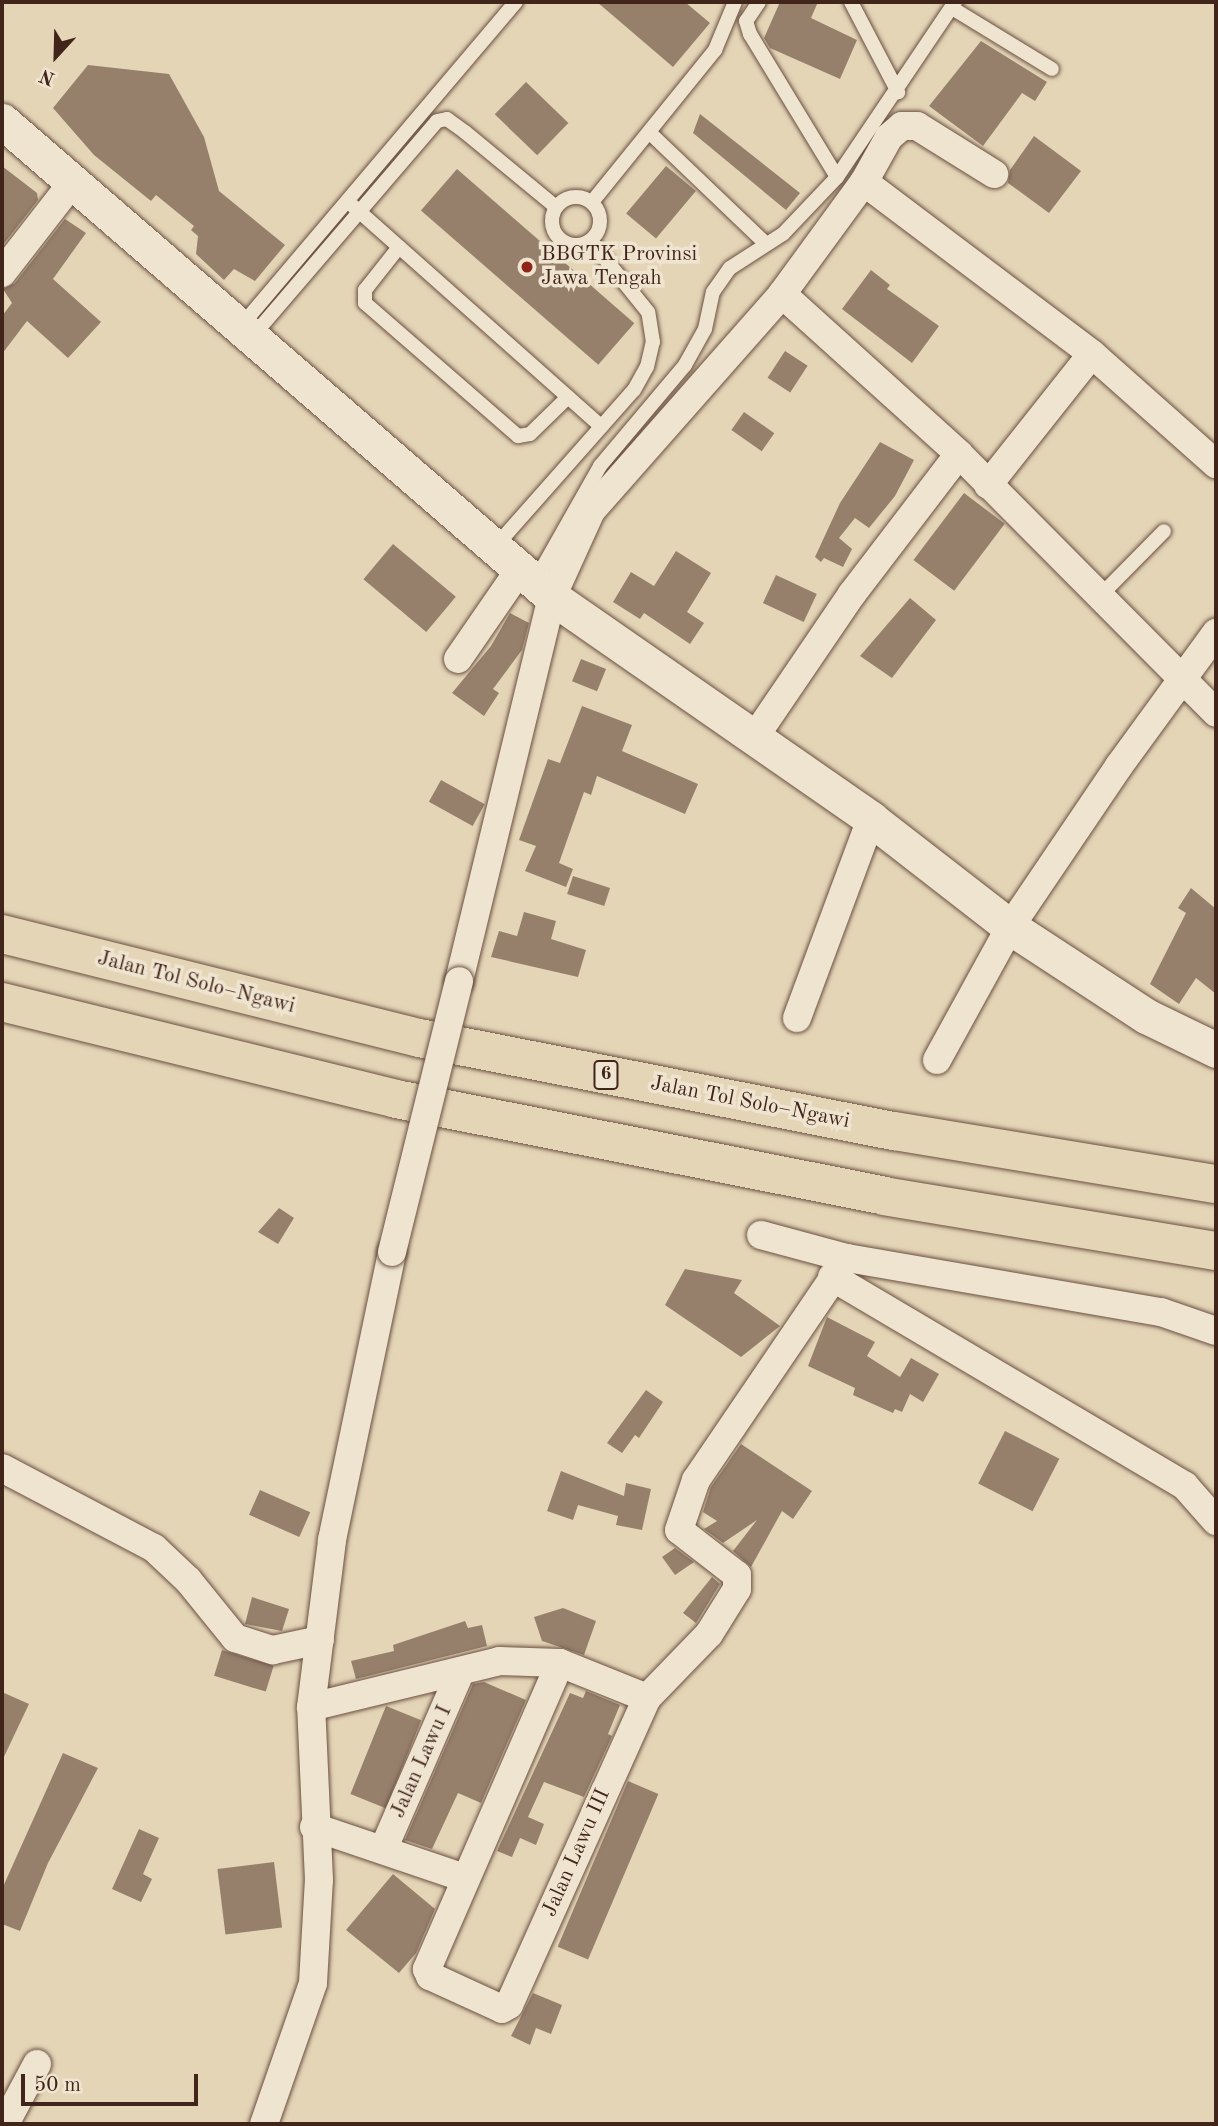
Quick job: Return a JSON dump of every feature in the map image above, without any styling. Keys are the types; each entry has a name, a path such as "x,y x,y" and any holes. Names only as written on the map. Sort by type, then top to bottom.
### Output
{"highway":[{"name":"Jalan Tol Solo–Ngawi","path":"2,934 419,1038 895,1131 1216,1184"},
{"path":"2,1002 396,1099 884,1196 1216,1251"}],"street":[{"path":"2,121 525,574 871,819 1010,927 1146,1016 1216,1050"},
{"path":"458,659 525,574 591,511 782,294 850,180 889,137 902,126 917,126 994,174"},
{"path":"850,180 1093,355 1216,464"},
{"path":"2,274 72,183"},
{"path":"782,294 959,454 1216,713"},
{"path":"988,485 1093,355"},
{"path":"754,738 852,594 959,454"},
{"path":"264,2124 313,1983 319,1880 314,1826 312,1707 332,1540 392,1252 459,981 525,574"},
{"path":"937,1060 1010,927 1182,677 1216,634"},
{"path":"797,1018 871,819"},
{"path":"761,1235 840,1268 1185,1486 1216,1521"},
{"path":"840,1268 1161,1312 1216,1332"},
{"name":"Jalan Lawu III","path":"465,1878 428,1973 507,2008 648,1698 709,1634 737,1589 737,1575 679,1530 696,1480 840,1268"},
{"path":"2,1468 154,1548 188,1580 235,1638 273,1650 320,1640"},
{"path":"312,1707 460,1673 499,1661 559,1663 648,1698"},
{"path":"314,1826 465,1878 559,1663"},
{"name":"Jalan Lawu I","path":"383,1850 460,1673"},
{"path":"5,2124 37,2064"}],"lane":[{"path":"246,332 307,242 348,201 516,2"},
{"path":"592,202 715,50 734,2"},
{"path":"759,2 746,21 750,34 850,180"},
{"path":"850,2 898,92"},
{"path":"525,574 600,466 685,365 705,329 713,292 730,268 765,243 783,234 850,180 898,92 954,5 1052,69"},
{"path":"246,332 360,212 427,128 447,119 556,207"},
{"path":"650,133 765,243"},
{"path":"578,197 592,202 599,228 590,240 578,245 565,242 555,233 552,220 556,207 578,197"},
{"path":"348,201 601,426"},
{"path":"525,574 601,426 634,390 653,342 648,312 590,240"},
{"path":"399,247 365,290 365,303 518,436 530,434 568,397"},
{"path":"1100,596 1164,531"}],"building":[{"path":"597,2 685,2 710,23 673,67"},
{"path":"780,2 818,2 811,18 857,40 840,79 770,48 764,38"},
{"path":"981,41 1047,82 1035,101 1022,93 983,146 929,106"},
{"path":"88,65 169,74 204,137 219,191 285,245 255,281 234,269 224,280 196,254 198,236 191,230 194,226 156,195 151,201 94,155 53,108"},
{"path":"526,82 568,123 537,155 495,114"},
{"path":"700,114 800,193 786,210 693,133"},
{"path":"1034,136 1081,171 1049,213 1008,183 1010,170"},
{"path":"2,166 37,193 38,200 2,246"},
{"path":"666,166 696,191 656,239 626,213"},
{"name":"BBGTK Provinsi Jawa Tengah","path":"457,169 634,323 598,365 421,211"},
{"path":"65,219 86,233 53,279 101,322 68,358 27,321 2,354 2,316 12,303 3,289 15,283"},
{"path":"871,270 890,285 887,289 939,326 912,363 842,309"},
{"path":"785,351 808,366 790,393 768,378"},
{"path":"744,412 774,433 762,451 731,430"},
{"path":"880,442 914,460 895,496 869,528 855,518 839,538 852,549 843,567 824,558 821,562 815,557 840,503"},
{"path":"964,493 1005,524 954,591 913,560"},
{"path":"393,544 456,597 426,632 363,579"},
{"path":"676,551 711,573 687,612 704,623 690,644 644,613 640,619 613,602 631,572 654,586"},
{"path":"776,575 817,594 804,622 763,603"},
{"path":"910,598 936,620 892,678 860,656"},
{"path":"510,613 529,623 522,650 493,689 499,693 484,716 452,693 491,646"},
{"path":"581,659 606,669 597,691 572,681"},
{"path":"582,706 632,725 622,751 698,784 685,814 597,776 591,795 584,792 559,863 573,869 566,887 525,871 536,846 519,840 548,759 560,763"},
{"path":"441,780 485,804 473,826 429,802"},
{"path":"573,876 610,888 604,906 567,894"},
{"path":"1191,888 1216,909 1216,994 1196,978 1179,1004 1150,984 1186,913 1178,908"},
{"path":"524,912 556,921 551,939 586,950 578,977 491,957 499,931 517,936"},
{"path":"279,1208 294,1218 278,1244 258,1232"},
{"path":"685,1269 742,1280 734,1293 780,1326 741,1357 665,1305"},
{"path":"827,1317 875,1342 867,1356 900,1377 911,1358 939,1374 923,1402 910,1394 902,1412 895,1409 893,1413 853,1395 855,1388 808,1366"},
{"path":"646,1390 663,1402 639,1438 635,1435 622,1453 607,1443"},
{"path":"1005,1431 1059,1459 1033,1511 978,1484"},
{"path":"741,1444 812,1491 793,1519 782,1511 751,1567 733,1551 757,1520 723,1543 704,1529 717,1521 703,1512 711,1487"},
{"path":"561,1471 624,1496 626,1483 651,1489 642,1530 616,1525 618,1516 578,1505 573,1520 547,1511"},
{"path":"260,1490 310,1512 299,1537 249,1515"},
{"path":"675,1548 694,1562 675,1575 662,1557"},
{"path":"712,1577 720,1584 696,1623 683,1613"},
{"path":"252,1597 289,1609 282,1631 245,1624"},
{"path":"563,1608 596,1621 584,1655 542,1641 534,1617"},
{"path":"465,1621 468,1628 482,1625 487,1646 356,1679 351,1661 394,1651 393,1645"},
{"path":"222,1650 274,1666 266,1692 214,1676"},
{"path":"484,1682 526,1700 481,1803 458,1793 432,1849 405,1840 473,1684"},
{"path":"586,1691 620,1705 608,1734 612,1736 584,1797 544,1782 528,1817 544,1824 536,1845 520,1838 512,1857 497,1851 570,1693 583,1698"},
{"path":"2,1692 29,1704 2,1761"},
{"path":"386,1706 421,1720 386,1808 350,1794"},
{"path":"63,1753 98,1768 48,1863 20,1931 2,1924 2,1889"},
{"path":"628,1781 658,1794 588,1960 558,1947"},
{"path":"139,1829 159,1838 143,1874 152,1879 141,1902 112,1889"},
{"path":"274,1862 282,1928 225,1934 217,1869"},
{"path":"393,1874 435,1909 416,1953 399,1973 346,1930"},
{"path":"533,1993 562,2005 551,2034 536,2028 530,2045 511,2036"}],"place":[{"name":"BBGTK Provinsi Jawa Tengah","path":"527,267"}]}
